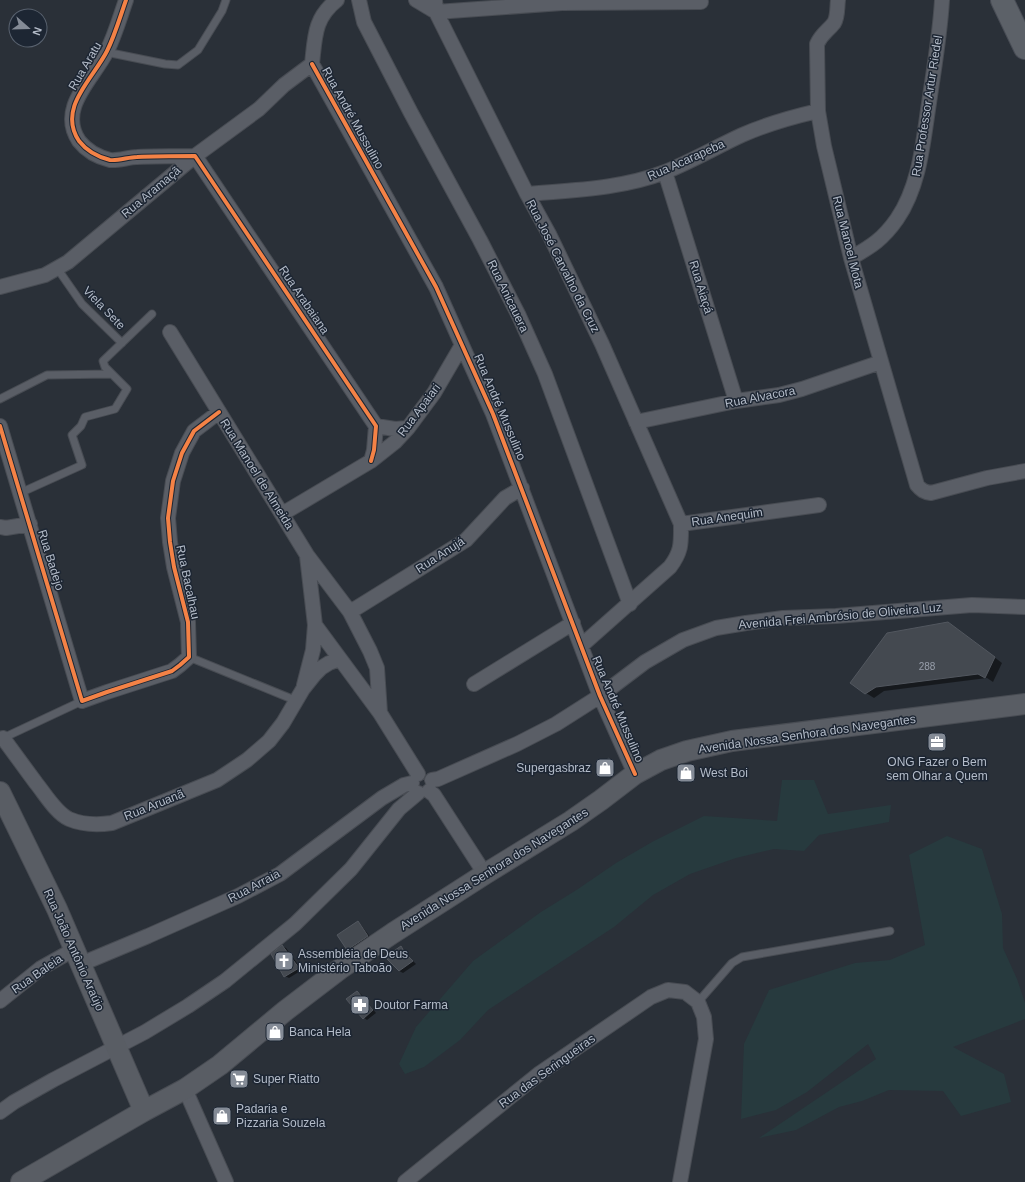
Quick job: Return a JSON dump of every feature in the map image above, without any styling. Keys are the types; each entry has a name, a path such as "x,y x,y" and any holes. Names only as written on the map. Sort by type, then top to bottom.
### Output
{"main road":[{"path":"1002,0 1025,48"},
{"name":"Avenida Nossa Senhora dos Navegantes","path":"21,1182 185,1089 220,1065 285,1011 340,969 485,874 571,821 602,800 635,774 661,760 686,751 732,741 1025,704"},
{"name":"Rua João Antônio Araújo","path":"0,792 78,956 144,1111"}],"street":[{"name":"Rua Aratu","path":"126,0 106,52 81,91 74,106 72,122 76,136 84,147 111,160 137,157 195,156"},
{"path":"312,64 316,31 321,18 328,7 337,0"},
{"name":"Rua Anicauera","path":"359,0 364,22 411,114 480,240 529,338 545,374 630,604"},
{"path":"416,0 436,6 561,2 701,2"},
{"name":"Rua Manoel Mota","path":"838,0 834,22 823,33 817,44 818,111 824,146 851,258 917,485 921,490 931,493 987,478 1025,471"},
{"name":"Rua Professor Artur Riedel","path":"851,258 869,248 882,238 897,218 911,191 919,166 938,40 942,0"},
{"name":"Rua José Carvalho da Cruz","path":"436,6 602,344 681,524"},
{"name":"Rua Aramaçã","path":"0,287 45,275 68,262 195,156 259,109 284,85 312,64"},
{"name":"Rua André Mussulino","path":"312,64 436,287 493,414 600,696 635,774"},
{"name":"Rua Acarapeba","path":"527,194 612,186 636,181 666,172 743,135 790,117 818,111"},
{"name":"Rua Arabaiana","path":"195,156 376,426"},
{"name":"Rua Aiaçá","path":"666,172 736,402"},
{"name":"Rua Manoel de Almeida","path":"170,332 307,555 350,612 377,668 380,713"},
{"name":"Rua Apaiari","path":"282,514 371,461 395,442 408,428 434,393 462,345"},
{"name":"Rua Alvacora","path":"636,422 779,395 802,389 881,362"},
{"name":"Rua Bacalhau","path":"189,657 188,622 174,567 168,518 173,481 182,453 194,431 219,412"},
{"name":"Rua Badejo","path":"0,426 82,701"},
{"path":"371,461 374,450 376,426 395,429 408,428"},
{"name":"Rua Anujá","path":"350,612 466,540 505,498 522,488"},
{"name":"Rua Anequim","path":"581,646 670,567 680,548 681,524 819,505"},
{"path":"0,527 6,528 30,524"},
{"name":"Rua Manoel de Almeida","path":"307,555 315,625 380,713 422,784 434,795 485,874"},
{"name":"Avenida Frei Ambrósio de Oliveira Luz","path":"0,1112 14,1102 53,1080 145,1032 188,1006 224,981 295,924 351,869 422,784 438,779 517,744 556,724 600,696 645,662 683,640 716,628 746,622 783,618 836,616 972,605 1025,607"},
{"path":"474,684 573,623"},
{"name":"Rua Aruanã","path":"300,695 313,650 315,625"},
{"path":"82,701 172,671 189,657"},
{"name":"Rua Aruanã","path":"1,739 60,813 69,819 82,823 98,825 112,823 217,780 247,760 269,741 283,723 300,695 321,668 340,659"},
{"name":"Rua Arraia","path":"78,956 148,936 238,896 280,874 382,798 404,785 422,784"},
{"name":"Rua Baleia","path":"0,1001 41,968 78,956"},
{"name":"Rua das Seringueiras","path":"405,1182 540,1073 651,997 668,990 685,992 698,1002"},
{"path":"680,1182 706,1039 704,1017 698,1002"},
{"path":"185,1089 226,1182"}],"lane":[{"path":"106,52 165,64 178,65 198,50 222,11 226,0"},
{"name":"Viela Sete","path":"57,268 82,304 122,343"},
{"path":"20,494 82,465 72,435 80,426 85,417 115,409 127,389 105,367 104,361 152,314"},
{"path":"0,399 47,376 111,374"},
{"path":"189,657 300,695"},
{"path":"1,739 82,701"},
{"path":"698,1002 732,963 742,957 890,931"}],"green space":[{"path":"782,780 814,780 828,814 891,805 889,822 819,835 804,851 774,849 736,858 690,874 653,895 614,927 488,1010 460,1040 424,1067 405,1074 399,1064 416,1027 473,961 541,912 616,863 652,842 704,816 777,821"},
{"path":"947,836 982,849 1002,914 1003,948 1017,979 1025,1003 1025,1019 953,1047 1004,1074 1011,1102 961,1116 943,1091 889,1090 862,1101 839,1107 796,1130 759,1138 876,1059 868,1044 807,1092 776,1110 741,1119 744,1044 769,990 855,963 890,960 925,945 909,855"}],"building":[{"path":"948,622 995,657 985,678 978,674 876,687 865,694 850,683 887,633"},
{"name":"Supergasbraz","path":"609,758 613,765 604,772 599,765"},
{"path":"358,921 368,936 347,950 337,935"},
{"name":"Assembléia de Deus Ministério Taboão","path":"282,945 299,968 284,977 271,954"},
{"path":"401,946 405,953 413,961 399,971 385,957"},
{"name":"Doutor Farma","path":"357,991 373,1010 363,1019 346,999"}],"cycle path":[{"path":"126,0 107,51 86,83 74,105 72,117 73,129 79,141 93,153 110,160 137,157 195,156 376,426 374,450 371,461"},
{"path":"312,64 436,287 493,414 600,696 635,774"},
{"path":"0,426 82,701 172,671 189,657 188,622 174,567 168,518 173,481 182,453 194,431 219,412"}],"place":[{"name":"ONG Fazer o Bem sem Olhar a Quem","path":"937,742"},
{"name":"Supergasbraz","path":"605,768"},
{"name":"West Boi","path":"686,773"},
{"name":"Assembléia de Deus Ministério Taboão","path":"284,961"},
{"name":"Doutor Farma","path":"360,1005"},
{"name":"Banca Hela","path":"275,1032"},
{"name":"Super Riatto","path":"239,1079"},
{"name":"Padaria e Pizzaria Souzela","path":"222,1116"}]}
